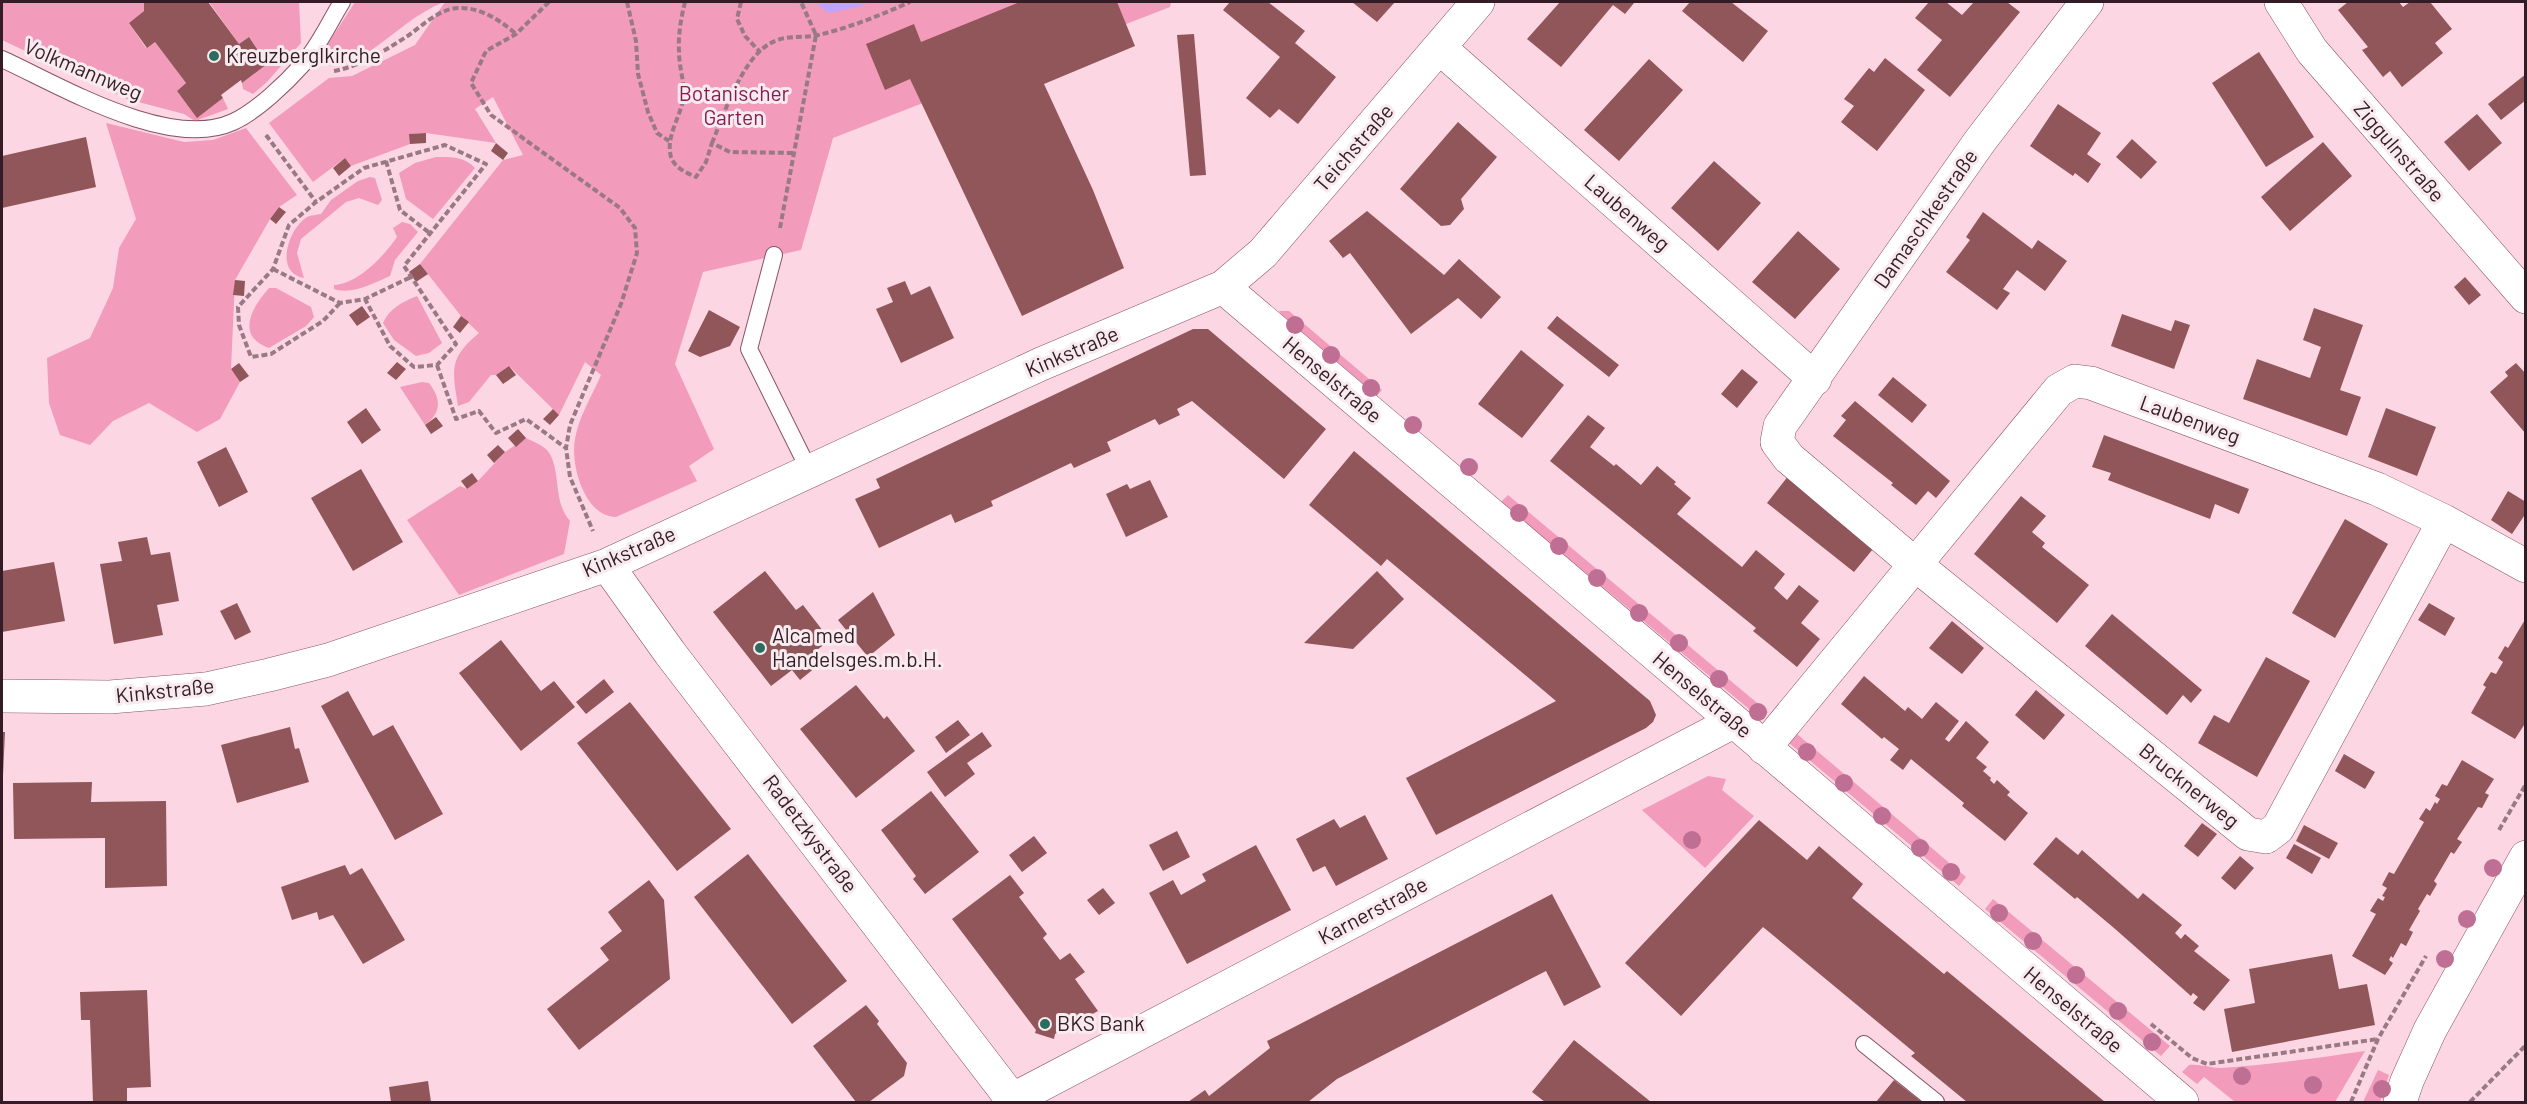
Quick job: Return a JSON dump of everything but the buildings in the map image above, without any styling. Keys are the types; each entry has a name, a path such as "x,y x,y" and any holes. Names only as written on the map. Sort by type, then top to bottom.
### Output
{"street":[{"name":"Teichstraße","path":"1223,287 1263,254 1478,2"},
{"name":"Damaschkestraße","path":"1916,565 1789,458 1777,442 1780,426 1980,141 2087,2"},
{"name":"Ziggulnstraße","path":"2281,2 2312,51 2526,297"},
{"name":"Laubenweg","path":"1440,48 1815,379"},
{"name":"Kinkstraße","path":"2,696 110,696 206,689 328,660 607,565 1041,364 1223,287"},
{"name":"Henselstraße","path":"1223,287 2182,1102"},
{"name":"Laubenweg","path":"1764,747 2059,390 2075,381 2091,383 2377,489 2444,521 2526,566"},
{"name":"Brucknerweg","path":"1916,565 2248,834 2266,837 2278,828 2444,521"},
{"name":"Radetzkystraße","path":"607,565 670,653 1012,1102"},
{"name":"Karnerstraße","path":"1012,1102 1733,722"},
{"path":"2400,1102 2430,1030 2526,857"}],"lane":[{"name":"Volkmannweg","path":"2,59 127,117 174,127 208,130 232,123 250,113 304,63 342,2"},
{"path":"774,255 749,349 809,470"},
{"path":"1863,1044 1936,1102"}],"path":[{"path":"549,2 516,34 486,51 471,83 491,115 620,208 635,228 637,253 621,304 570,425 566,448 570,477 607,565"},
{"path":"627,2 636,41 638,74 648,112 657,133 669,141"},
{"path":"686,2 680,23 678,51 684,94 677,124 669,141 672,160 682,171 696,177 706,162 712,143 749,62 768,44 789,36 816,35 882,14 910,2"},
{"path":"741,2 736,19 746,36 760,52"},
{"path":"774,255 816,35 801,2"},
{"path":"304,63 318,70 336,71 354,65 376,56 439,14 457,8 480,12 501,21 516,34"},
{"path":"250,113 316,202"},
{"path":"712,143 730,152 794,153"},
{"path":"340,303 323,321 271,354 251,357 239,325 238,307 273,269 288,225 316,202 364,168 445,145 486,164 405,266 456,344 437,365 414,367 390,346 365,299"},
{"path":"386,161 400,210 431,234"},
{"path":"273,269 340,303 365,299 411,277"},
{"path":"437,365 456,419 479,411 496,433 526,419 566,448"},
{"path":"2146,1019 2192,1058 2207,1064 2378,1039"},
{"path":"2470,1102 2526,1045"}],"green space":[{"path":"2,2 144,2 144,11 129,23 146,48 155,42 186,83 177,91 197,117 223,98 228,109 195,121 184,114 127,99 2,40"},
{"path":"209,2 299,2 301,43 267,82 253,94 243,89 242,83 267,64 249,37 239,44"},
{"path":"355,2 444,2 415,18 365,54 327,66 320,56"},
{"name":"Botanischer Garten","path":"445,2 1171,2 1170,7 833,138 801,250 703,272 675,364 714,449 689,466 697,481 616,517 605,515 588,499 582,488 575,462 577,431 601,375 585,362 559,415 509,366 496,375 491,375 469,402 458,406 455,365 462,350 479,333 461,316 420,264 503,160 523,155 493,97 475,109 496,143 426,133 410,134 410,144 351,166 345,158 313,182 269,123 329,78 352,76 415,45"},
{"path":"106,123 184,142 213,140 246,128 297,195 279,207 270,219 235,280 231,369 240,382 220,419 197,432 149,403 113,421 90,445 60,435 49,403 47,358 90,338 113,288 119,248 136,219"},
{"path":"436,157 462,159 475,168 433,219 406,199 399,173 415,163"},
{"path":"370,177 375,178 382,200 378,205 359,198 346,202 301,239 297,253 304,278 295,274 289,268 287,250 294,231 300,223 307,217 321,214 331,200 358,181"},
{"path":"402,222 410,224 418,232 395,260 390,276 355,289 334,289 334,285 352,280 370,268 397,237 393,228"},
{"path":"269,288 276,288 311,307 314,317 306,326 269,348 252,336 250,321 257,304"},
{"path":"417,296 442,343 429,353 416,356 394,340 383,323 397,306"},
{"path":"1279,311 1289,311 1382,390 1375,398 1283,320"},
{"path":"422,382 429,383 438,401 437,411 425,425 400,387"},
{"path":"526,438 547,450 552,457 561,504 570,521 564,554 459,595 407,520 460,486 467,489 478,481 505,452"},
{"path":"1508,495 1768,712 1761,719 1501,502"},
{"path":"1797,734 1966,877 1959,886 1789,743"},
{"path":"1708,776 1726,779 1722,790 1754,816 1705,868 1642,810"},
{"path":"1993,899 2170,1046 2161,1056 1985,909"},
{"path":"2365,1051 2335,1102 2235,1102 2204,1077 2197,1084 2182,1072 2189,1065 2239,1067"},
{"path":"2378,1070 2389,1075 2380,1102 2363,1102"}],"shaded area":[{"path":"815,2 867,2 858,7 828,13"}],"place":[{"name":"Kreuzberglkirche","path":"214,56"},
{"name":"Alca med Handelsges.m.b.H.","path":"760,648"},
{"name":"BKS Bank","path":"1045,1024"}]}
